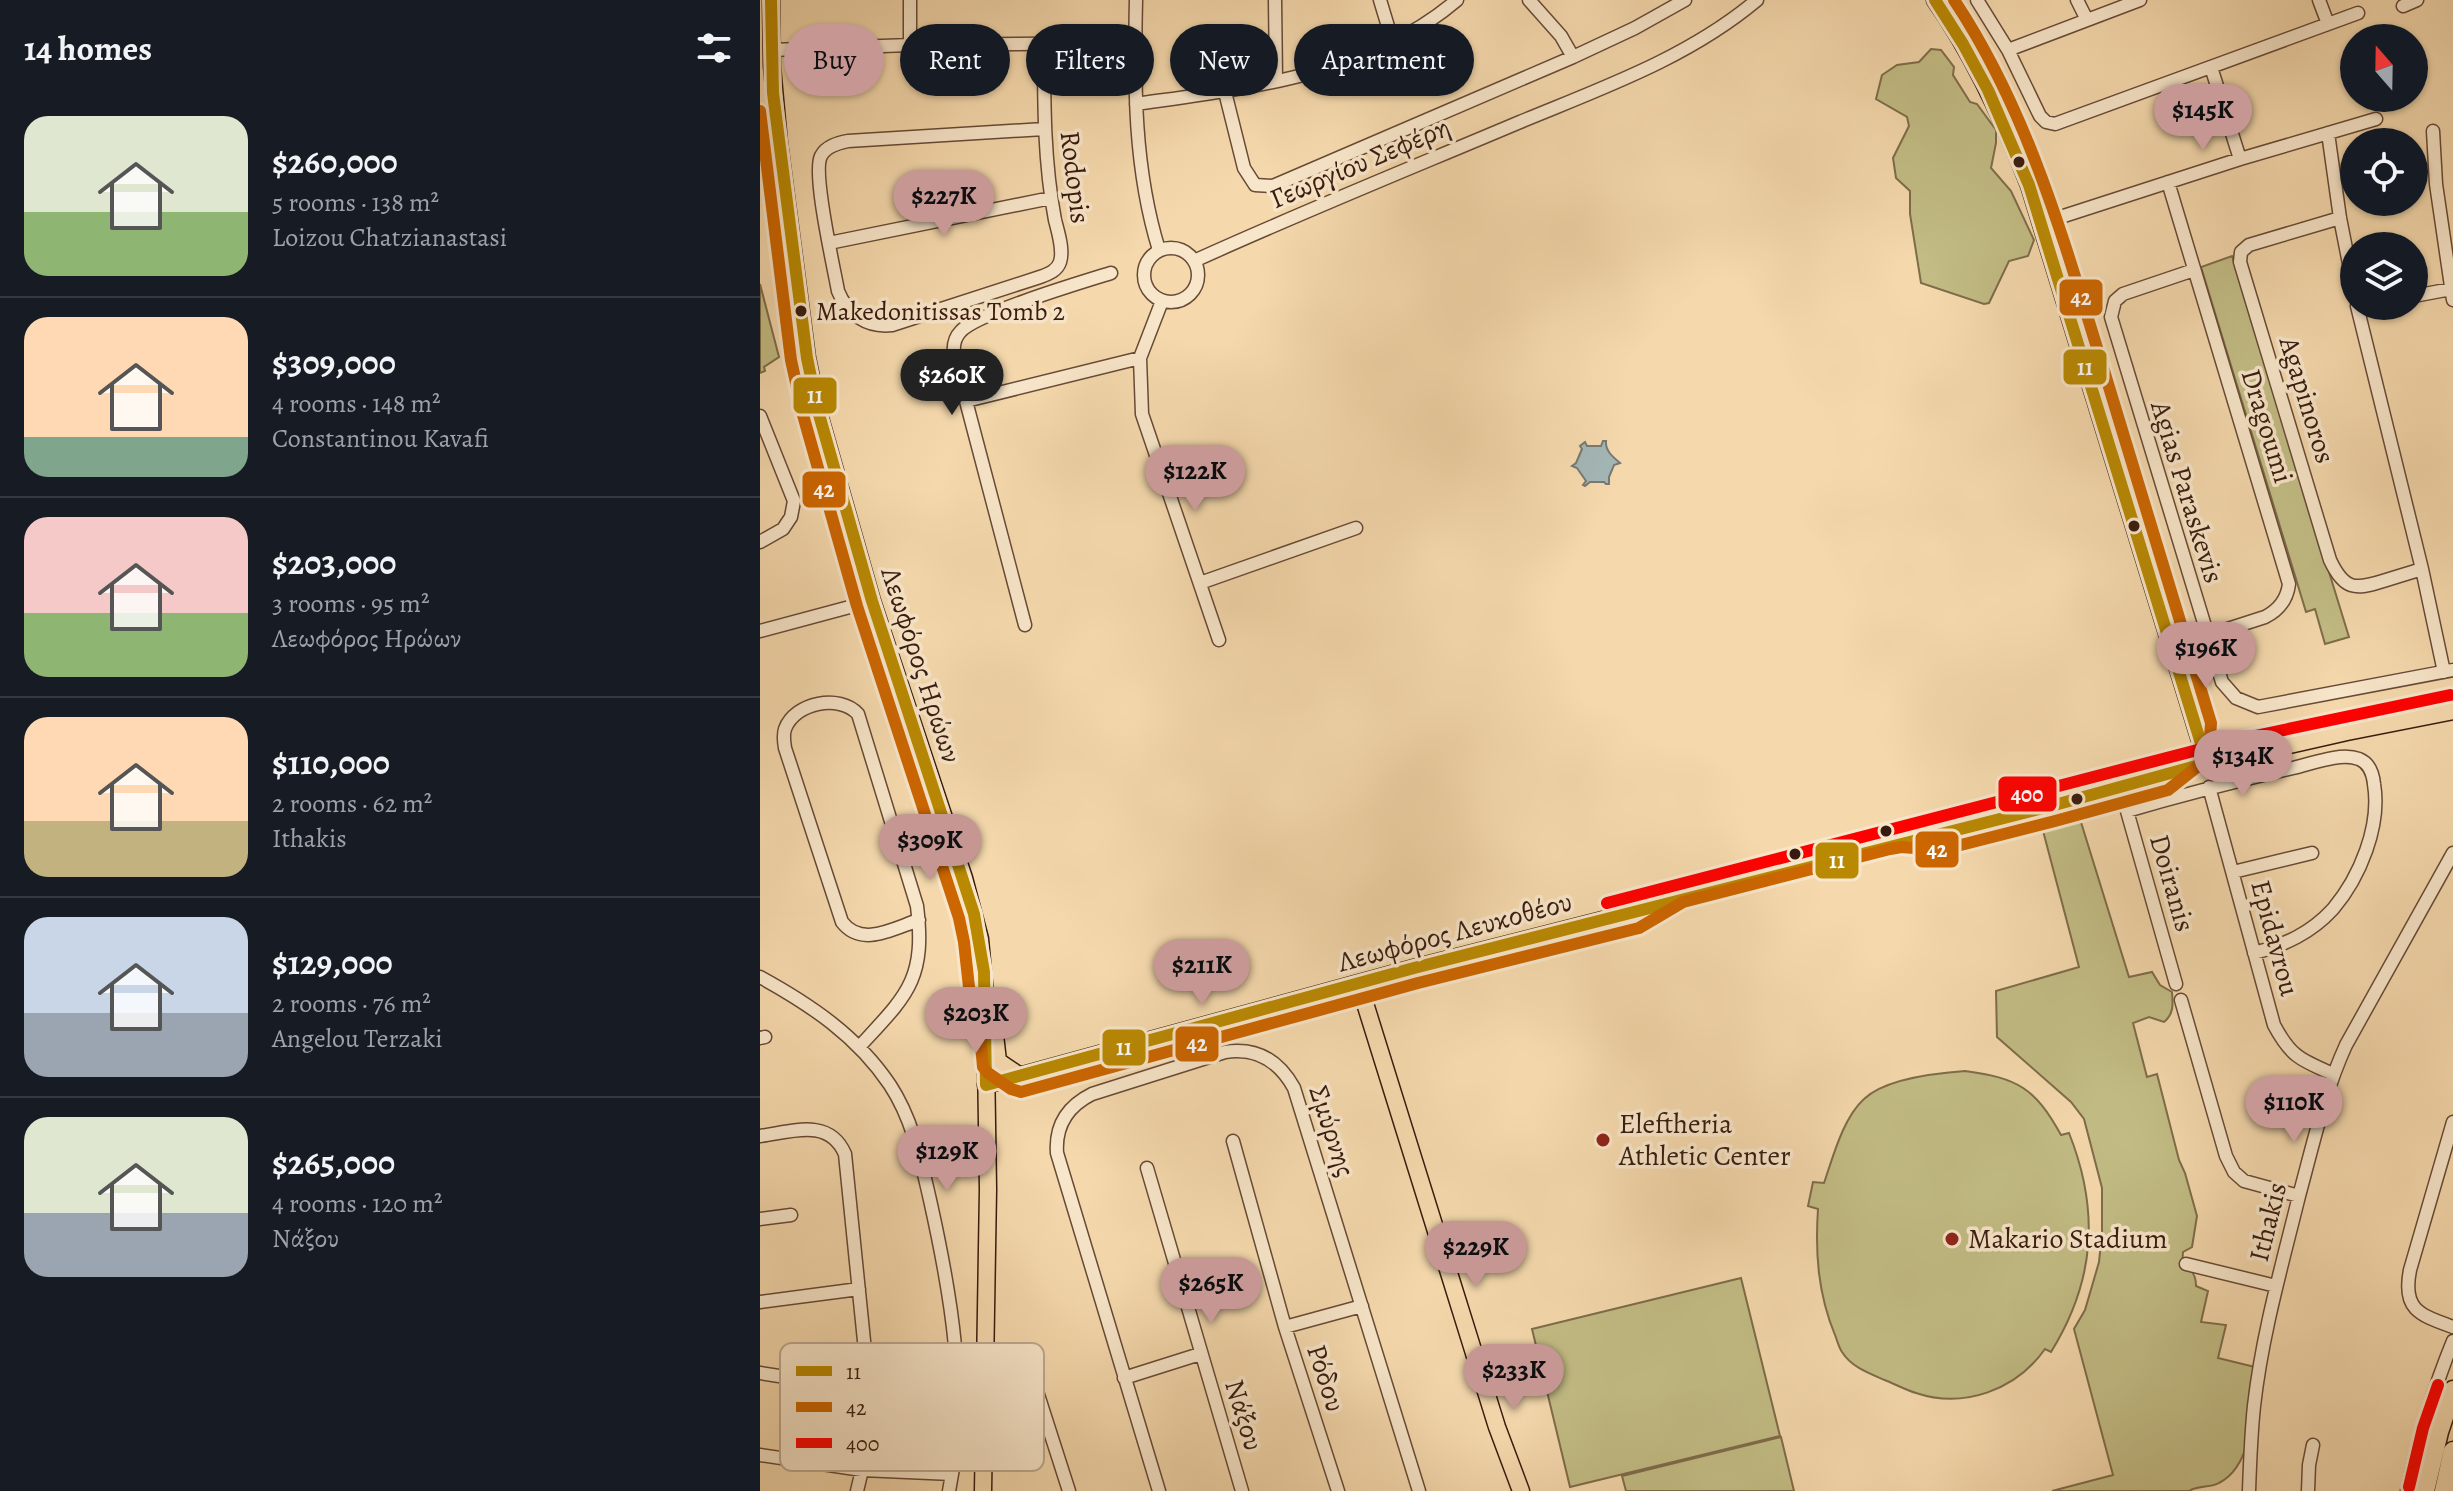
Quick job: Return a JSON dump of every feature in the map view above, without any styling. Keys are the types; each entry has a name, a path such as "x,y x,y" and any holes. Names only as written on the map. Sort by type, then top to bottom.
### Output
{"highway":[{"path":"2425,1491 2453,1390"},
{"path":"2444,1491 2453,1451"}],"main road":[{"name":"Λεωφόρος Ηρώων","path":"771,0 773,93 807,358 818,411 872,601 964,878 980,939 985,984 988,1189 985,1343"},
{"path":"1935,0 1967,51 1993,102 2042,223 2207,763"},
{"name":"Λεωφόρος Λευκοθέου","path":"986,1085 1414,968 2051,806 2207,763 2453,711"},
{"path":"2196,728 2216,748 2240,755"},
{"path":"2162,775 2189,754 2196,728"},
{"path":"985,984 992,998 998,1061 1020,1076"},
{"path":"1359,984 1497,1427 1521,1491"},
{"path":"986,1120 996,1098 1006,1089 1043,1069"},
{"name":"Λεωφόρος Ηρώων","path":"983,1471 983,1491"}],"street":[{"path":"910,0 910,24"},
{"path":"1135,24 1136,0"},
{"path":"1275,0 1275,24"},
{"path":"1380,0 1387,24"},
{"path":"1426,24 1457,0"},
{"path":"1529,0 1561,36 1573,57"},
{"path":"1226,96 1246,172 1255,185 1265,187 1283,183 1573,57 1685,0"},
{"name":"Γεωργίου Σεφέρη","path":"1194,261 1649,69 1725,25 1757,0"},
{"path":"1977,0 2008,50 2040,116 2050,124 2061,123 2358,13"},
{"path":"2077,0 2087,20"},
{"path":"2008,50 2140,0"},
{"path":"2319,0 2328,24"},
{"path":"2403,6 2417,0"},
{"path":"772,50 900,45"},
{"path":"2211,67 2240,159"},
{"name":"Rodopis","path":"829,243 838,291 846,306 869,324 882,326 901,323 1055,270 1059,265 1061,248 1051,198 1044,96"},
{"path":"1136,96 1145,189 1159,250"},
{"path":"1136,104 1195,96"},
{"path":"2042,223 2376,119"},
{"path":"1044,129 848,141 831,147 821,156 819,170 829,243 1051,198"},
{"path":"2428,295 2452,294 2448,233 2436,184 2433,131"},
{"path":"2328,133 2343,232"},
{"name":"Dragoumi","path":"2168,182 2289,584 2285,598 2274,612 2206,636"},
{"name":"Agapinoros","path":"2340,218 2249,245 2241,252 2240,262 2330,560 2337,574 2348,585 2359,588 2422,569"},
{"path":"1159,250 1182,250 1194,261 1198,277 1192,292 1178,302 1162,301 1148,291 1143,274 1148,259 1159,250"},
{"name":"Agias Paraskevis","path":"2194,270 2123,294 2115,301 2111,317 2217,672 2228,691 2236,698 2258,707 2448,671"},
{"path":"1025,625 953,346 962,330 984,317 1111,273"},
{"path":"1162,301 1140,358 1142,414 1219,640"},
{"path":"2361,320 2448,671"},
{"path":"966,401 1140,358"},
{"path":"760,416 794,501 791,517 783,529 760,542"},
{"path":"1200,583 1356,528"},
{"path":"760,631 872,601"},
{"path":"860,1046 890,1014 914,976 920,954 919,920 912,886 858,714 846,704 829,702 797,714 785,729 785,748 842,922 852,931 872,936 919,920"},
{"name":"Doiranis","path":"2176,984 2127,811 2209,787 2350,757 2365,763 2373,777 2375,808 2371,833 2350,886 2333,908 2298,938 2254,953"},
{"name":"Epidavrou","path":"2209,787 2274,1025 2295,1056 2333,1074"},
{"path":"2233,872 2312,853"},
{"name":"Ithakis","path":"2249,1491 2254,1404 2276,1286 2333,1074 2370,998 2453,853"},
{"path":"760,977 816,1010 860,1046 891,1086 915,1141 949,1292 955,1343"},
{"path":"2181,1000 2226,1156 2234,1172 2244,1181 2299,1196"},
{"name":"Σμύρνης","path":"1159,1491 1057,1153 1056,1140 1068,1111 1092,1094 1239,1050 1260,1054 1281,1069 1294,1088 1419,1491"},
{"path":"2453,1122 2410,1270 2407,1291 2412,1306 2418,1312 2453,1327"},
{"path":"760,1136 817,1130 838,1140 845,1154 864,1343"},
{"name":"Ρόδου","path":"1233,1141 1285,1327 1338,1491"},
{"name":"Νάξου","path":"1147,1168 1242,1491"},
{"path":"760,1219 791,1215"},
{"path":"2186,1264 2276,1286"},
{"path":"760,1302 859,1289"},
{"path":"1285,1327 1362,1306"},
{"path":"2407,1491 2431,1398 2453,1341"},
{"path":"1124,1378 1200,1354"},
{"path":"760,1373 780,1376"},
{"path":"1044,1413 1069,1491"},
{"path":"2308,1491 2313,1445"},
{"path":"760,1455 780,1458"},
{"path":"857,1491 862,1471"},
{"path":"884,1471 952,1474"},
{"path":"949,1491 952,1471"}],"shaded area":[{"path":"1931,49 1941,50 1954,67 1953,75 1970,102 1977,104 1996,130 1991,168 2011,191 2034,240 2028,256 2009,261 1989,303 1921,283 1910,214 1910,191 1896,178 1893,158 1909,126 1907,117 1876,99 1882,75 1897,65 1919,62"},
{"path":"2232,256 2349,637 2325,644 2315,609 2306,612 2201,267"},
{"path":"760,284 779,357 760,373"},
{"path":"1603,441 1620,463 1614,465 1609,484 1590,482 1585,486 1586,481 1572,466 1582,449 1580,446 1585,442 1587,446 1601,446"},
{"path":"2080,819 2129,977 2152,972 2160,985 2172,992 2173,1005 2164,1022 2149,1017 2133,1023 2147,1077 2157,1074 2197,1216 2192,1247 2183,1252 2182,1267 2193,1274 2196,1286 2208,1291 2201,1322 2226,1325 2218,1358 2255,1367 2250,1431 2240,1462 2219,1483 2189,1491 2052,1491 2113,1475 2074,1329 2085,1310 2099,1262 2102,1188 2084,1119 2071,1102 1997,1037 1996,991 2079,967 2042,827"},
{"name":"Makario Stadium","path":"1965,1071 1999,1077 2023,1088 2042,1106 2061,1135 2069,1133 2085,1190 2089,1218 2088,1245 2077,1299 2051,1352 2045,1349 2033,1363 2004,1385 1970,1397 1952,1399 1909,1390 1862,1370 1846,1358 1829,1320 1821,1289 1818,1209 1808,1206 1813,1182 1824,1183 1844,1127 1864,1099 1898,1082"},
{"path":"1741,1278 1780,1436 1570,1487 1532,1329"},
{"path":"1781,1437 1794,1491 1626,1491 1622,1476"}],"transit line":[{"name":"11","path":"771,0 773,93 807,358 818,411 872,601 974,914 984,972 986,1085 1414,968 2051,806 2207,763 2029,185 1988,90 1935,0"},
{"name":"42","path":"760,111 791,360 803,415 857,606 959,918 969,987 978,1011 983,1067 1011,1089 1021,1092 1418,983 1639,928 1683,902 1890,849 1941,850 2168,790 2202,763 2209,751 2211,723 2058,223 2003,86 1954,0"},
{"name":"400","path":"1607,903 2236,740 2450,695"},
{"name":"400","path":"2409,1487 2423,1428 2438,1385"}],"place":[{"name":"Makedonitissas Tomb 2","path":"801,311"},
{"name":"Eleftheria Athletic Center","path":"1603,1140"},
{"name":"Makario Stadium","path":"1952,1239"}]}
